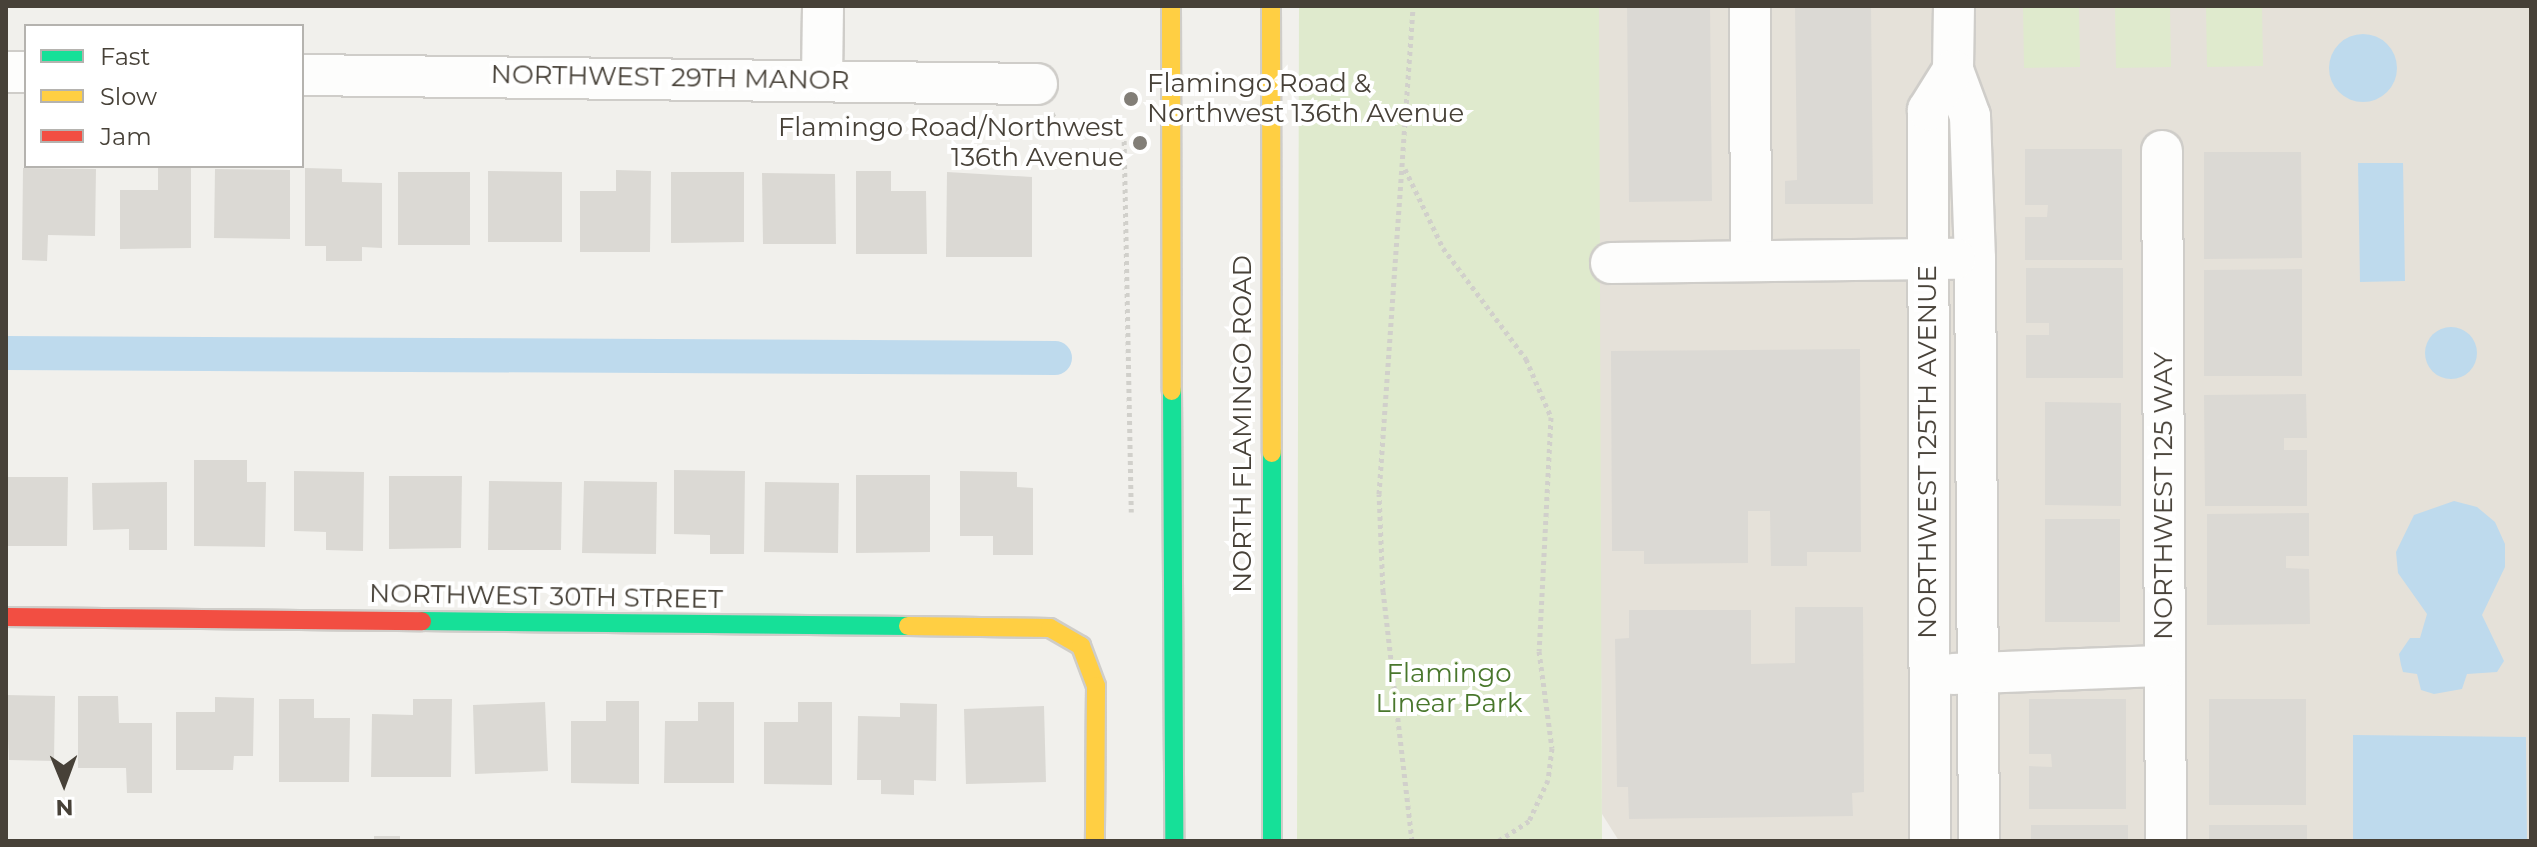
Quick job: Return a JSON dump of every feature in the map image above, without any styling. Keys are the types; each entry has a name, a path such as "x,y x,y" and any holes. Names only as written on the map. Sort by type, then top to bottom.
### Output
{"main road":[{"path":"1171,6 1174,841"},
{"name":"NORTH FLAMINGO ROAD","path":"1271,6 1272,841"},
{"name":"NORTHWEST 30TH STREET","path":"6,617 1050,628 1081,646 1096,686 1095,841"}],"street":[{"path":"822,79 823,6"},
{"path":"1750,6 1751,261"},
{"name":"NORTHWEST 125TH AVENUE","path":"1954,6 1953,70 1970,116 1975,258 1979,841"},
{"name":"NORTHWEST 125TH AVENUE","path":"1930,841 1928,110 1953,70"},
{"name":"NORTHWEST 29TH MANOR","path":"304,75 1037,84"},
{"name":"NORTHWEST 125 WAY","path":"2162,151 2166,841"},
{"path":"1611,263 1975,258"},
{"path":"1929,673 1977,675 2165,666"}],"path":[{"path":"1412,841 1383,592 1379,494 1413,6"},
{"path":"1037,84 1062,133 1171,133"},
{"path":"1124,133 1131,525"},
{"path":"1404,168 1443,248 1526,359 1551,417 1539,651 1552,748 1548,780 1529,821 1498,841"}],"shaded area":[{"path":"1597,6 2531,6 2531,841 1619,841 1602,814"}],"green space":[{"name":"Flamingo Linear Park","path":"1299,6 1599,6 1602,841 1297,841"},
{"path":"2023,6 2079,6 2080,67 2024,68"},
{"path":"2115,6 2170,6 2171,67 2116,68"},
{"path":"2206,6 2262,6 2263,66 2207,67"}],"water":[{"path":"2370,34 2391,49 2397,68 2395,81 2387,92 2370,102 2356,102 2339,92 2331,81 2329,61 2339,44 2350,36"},
{"path":"2358,163 2403,163 2405,281 2360,282"},
{"path":"2451,327 2469,335 2477,353 2469,371 2451,379 2433,371 2425,353 2433,335"},
{"path":"2454,501 2477,507 2495,522 2505,544 2505,567 2482,615 2504,661 2497,672 2467,674 2462,689 2434,694 2421,690 2417,674 2403,672 2401,665 2399,654 2410,638 2420,638 2427,614 2398,573 2396,552 2414,515"},
{"path":"2353,735 2526,737 2527,841 2353,841"}],"building":[{"path":"1627,6 1710,6 1712,201 1629,202"},
{"path":"1795,6 1871,6 1873,204 1785,204 1785,181 1797,180"},
{"path":"2025,149 2122,149 2122,260 2025,260 2025,217 2047,217 2048,205 2025,205"},
{"path":"2204,152 2301,152 2302,258 2204,259"},
{"path":"23,168 96,169 95,236 48,235 47,261 22,260"},
{"path":"158,168 191,168 191,248 120,249 120,190 158,190"},
{"path":"305,168 342,169 342,182 382,183 382,248 362,247 362,261 326,261 326,246 305,246"},
{"path":"215,169 290,170 290,239 214,238"},
{"path":"616,170 651,171 650,252 580,252 580,191 616,191"},
{"path":"488,171 562,172 562,242 488,242"},
{"path":"856,171 891,171 891,191 926,191 927,254 856,254"},
{"path":"398,172 470,172 470,245 398,245"},
{"path":"671,172 744,172 744,242 671,243"},
{"path":"947,172 1032,177 1032,257 946,257"},
{"path":"762,173 835,174 836,244 763,244"},
{"path":"2026,268 2123,268 2123,378 2026,378 2026,335 2049,335 2049,323 2026,323"},
{"path":"2302,269 2302,376 2204,376 2204,270"},
{"path":"1860,349 1861,552 1807,552 1807,566 1771,566 1770,511 1748,511 1748,563 1644,564 1644,551 1612,551 1611,351"},
{"path":"2306,394 2307,438 2284,438 2284,450 2307,450 2307,506 2205,506 2204,395"},
{"path":"2045,402 2121,403 2121,506 2045,505"},
{"path":"194,460 247,460 247,482 266,482 265,547 194,546"},
{"path":"674,470 745,471 744,554 710,554 710,535 674,534"},
{"path":"294,471 364,472 363,551 326,550 326,532 294,531"},
{"path":"960,471 1017,472 1017,487 1033,488 1033,555 993,555 993,536 960,536"},
{"path":"856,475 930,475 930,552 856,553"},
{"path":"389,476 462,476 461,548 389,549"},
{"path":"6,477 68,477 67,546 6,546"},
{"path":"489,481 562,482 561,550 488,550"},
{"path":"584,481 657,482 656,554 582,553"},
{"path":"167,482 167,550 129,550 129,529 93,530 92,483"},
{"path":"765,482 839,483 838,553 764,552"},
{"path":"2309,513 2309,556 2286,556 2286,568 2309,569 2310,624 2207,625 2207,514"},
{"path":"2045,519 2120,519 2120,622 2045,622"},
{"path":"1795,607 1863,607 1864,792 1852,793 1853,816 1629,819 1628,787 1617,787 1615,639 1629,638 1629,610 1751,610 1751,664 1795,663"},
{"path":"6,695 55,696 54,761 9,760"},
{"path":"78,696 118,696 119,723 152,723 152,793 127,793 126,768 78,768"},
{"path":"215,697 254,698 253,756 234,756 233,770 176,770 176,712 215,712"},
{"path":"279,699 314,699 314,718 350,718 349,782 279,782"},
{"path":"413,699 452,699 451,777 371,777 372,714 413,715"},
{"path":"2029,699 2126,699 2126,809 2029,809 2029,766 2052,767 2051,754 2029,754"},
{"path":"2209,699 2306,699 2306,805 2209,805"},
{"path":"606,701 639,701 639,784 571,783 571,721 606,721"},
{"path":"545,702 548,771 475,774 473,705"},
{"path":"698,702 734,702 734,783 664,783 665,721 698,721"},
{"path":"798,702 832,702 832,785 764,784 764,722 798,722"},
{"path":"900,703 937,704 936,781 914,780 914,795 881,794 881,780 857,780 858,716 900,717"},
{"path":"1044,706 1046,782 966,784 964,709"},
{"path":"2031,825 2128,825 2128,841 2031,841"},
{"path":"2209,825 2307,825 2307,841 2209,841"},
{"path":"374,836 400,836 400,841 374,841"}],"waterway":[{"path":"6,353 1055,358"}],"traffic: fast":[{"path":"1172,391 1174,841"},
{"path":"1272,453 1272,841"},
{"path":"422,621 908,626"}],"traffic: slow":[{"path":"1171,6 1172,391"},
{"path":"1271,6 1272,453"},
{"path":"908,626 1050,628 1081,646 1096,686 1095,841"}],"traffic: jam":[{"path":"6,617 422,621"}],"place":[{"name":"Flamingo Road & Northwest 136th Avenue","path":"1131,99"},
{"name":"Flamingo Road/Northwest 136th Avenue","path":"1140,143"}]}
